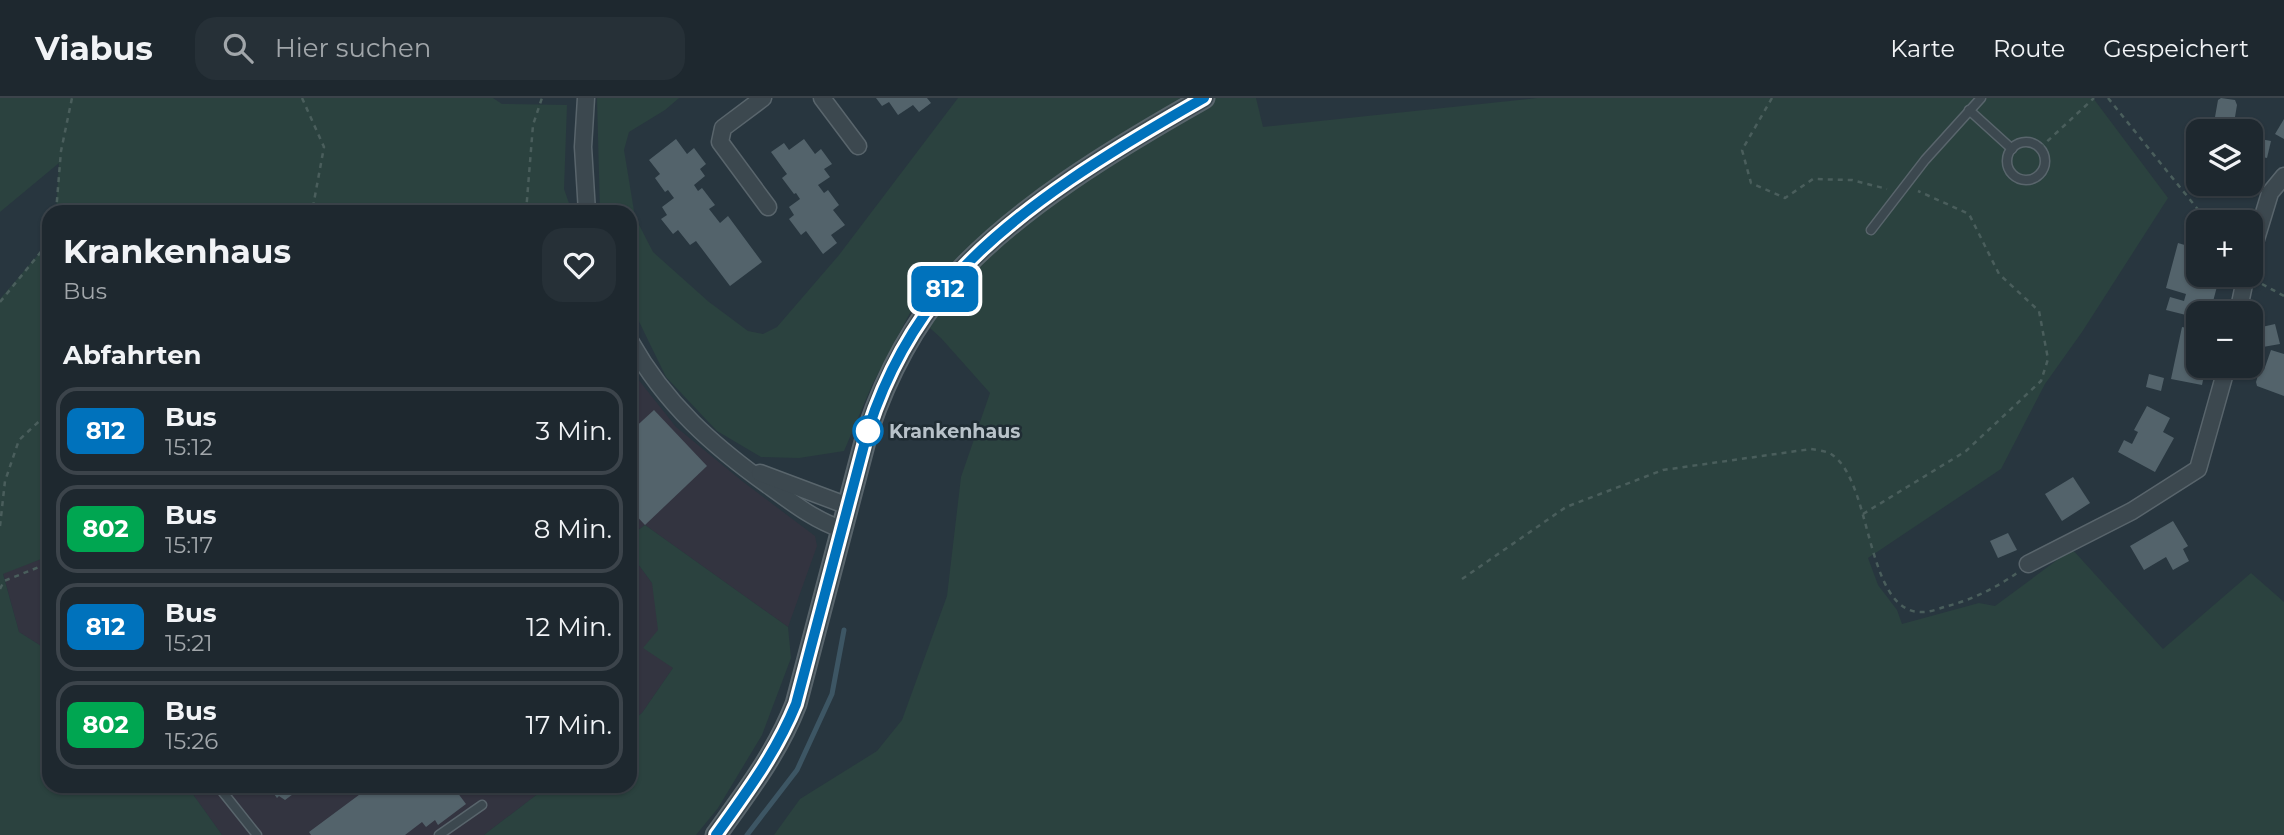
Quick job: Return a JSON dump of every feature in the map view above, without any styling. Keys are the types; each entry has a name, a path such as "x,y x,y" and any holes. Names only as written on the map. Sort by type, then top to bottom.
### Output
{"street":[{"path":"586,98 583,147 587,205"},
{"path":"763,98 723,128 720,142 768,207"},
{"path":"822,98 858,146"},
{"path":"716,835 766,766 786,730 796,704 878,399 909,339 951,281 1003,231 1122,147 1204,98"},
{"path":"2263,216 2270,193 2284,176"},
{"path":"637,353 676,408 696,429 738,464 815,518 841,529"},
{"path":"2028,564 2132,511 2198,469 2225,378"},
{"path":"738,464 848,506"}],"lane":[{"path":"1871,230 1899,192 1981,98"},
{"path":"1969,110 2012,149"},
{"path":"2023,143 2040,148 2045,166 2038,176 2026,180 2010,172 2007,160 2012,149 2023,143"},
{"path":"224,793 257,835"},
{"path":"439,835 482,805"}],"path":[{"path":"57,205 61,151 72,98"},
{"path":"302,98 324,147 313,205"},
{"path":"527,205 533,125 542,98"},
{"path":"1772,98 1742,150 1751,183 1785,198 1813,179 1852,180 1899,192 1918,191 1969,214 1999,274 2039,311 2048,359 2041,381 1966,451 1863,514"},
{"path":"2040,148 2094,98"},
{"path":"2108,98 2198,210"},
{"path":"0,302 42,251"},
{"path":"2263,285 2284,296"},
{"path":"0,526 5,481 19,440 42,419"},
{"path":"1462,579 1566,507 1663,470 1811,449 1831,453 1854,486 1883,582 1901,606 1922,613 1959,604 2008,579 2028,564"},
{"path":"0,589 4,582 42,566"}],"shaded area":[{"path":"637,378 676,427 815,536 817,546 788,627 645,525 637,531"},
{"path":"42,559 42,647 19,632 3,573"},
{"path":"637,563 652,583 673,668 637,717"},
{"path":"192,793 539,793 484,835 222,835"}],"green space":[{"path":"0,98 493,98 502,104 567,105 564,189 570,205 56,205 59,163 0,212"},
{"path":"597,98 679,98 629,132 624,150 633,205 600,205"},
{"path":"958,98 1256,98 1263,127 1537,98 2093,98 2168,198 2082,332 2045,384 2001,469 1868,558 1878,585 1897,610 1902,624 1979,603 1995,606 2072,549 2163,649 2251,573 2284,602 2284,835 774,835 800,799 877,751 902,720 947,596 961,477 990,393 941,338 911,311 872,385 844,451 799,458 761,457 717,431 666,377 637,317 637,221 653,252 709,302 748,331 763,334 777,327 839,255"},
{"path":"42,250 42,559 3,574 19,632 42,647 42,793 192,793 222,835 0,835 0,299"},
{"path":"645,525 788,627 791,658 762,735 718,808 696,835 484,835 539,793 637,793 637,717 673,668 643,648 658,630 652,583 637,563 637,531"}],"building":[{"path":"876,98 927,98 931,103 919,112 913,105 898,115 889,102 882,106"},
{"path":"2218,100 2235,100 2235,119 2216,119"},
{"path":"2284,119 2284,139 2275,134"},
{"path":"676,139 687,154 694,148 706,164 700,169 705,176 694,185 698,191 702,188 715,205 709,209 720,223 728,216 762,262 730,286 696,241 690,245 678,230 673,234 661,219 667,215 662,207 674,198 668,190 665,192 655,178 660,174 649,160"},
{"path":"804,139 815,154 821,149 832,164 824,169 830,177 818,185 824,193 828,190 839,205 833,210 845,225 831,235 837,243 823,254 806,231 801,235 789,219 794,215 789,207 800,199 782,178 787,174 771,152 784,143 789,150"},
{"path":"2263,139 2271,141 2267,158 2263,157"},
{"path":"2178,243 2186,245 2186,287 2217,287 2213,301 2186,301 2186,315 2166,310 2170,297 2184,301 2186,294 2166,288"},
{"path":"2275,324 2280,344 2263,347 2263,327"},
{"path":"2182,327 2186,328 2186,378 2203,378 2202,385 2171,379"},
{"path":"2271,350 2284,354 2284,396 2257,386 2257,378 2263,378"},
{"path":"2149,374 2164,378 2161,391 2146,387"},
{"path":"2147,406 2170,418 2163,432 2174,438 2155,472 2118,452 2124,440 2132,444 2138,432 2134,430"},
{"path":"654,410 707,466 645,525 637,516 637,426"},
{"path":"2073,477 2090,503 2062,521 2045,494"},
{"path":"2173,521 2188,546 2183,549 2189,561 2173,570 2166,557 2144,570 2130,546"},
{"path":"2008,533 2017,550 1998,558 1990,541"},
{"path":"273,793 294,793 285,800 279,796 277,798"},
{"path":"362,793 458,793 466,804 438,825 435,820 426,827 422,822 405,835 311,835 309,832"}],"waterway":[{"path":"747,835 797,770 832,694 844,630"}],"bus line":[{"name":"812","path":"716,835 766,766 786,730 796,704 868,430 878,399 909,339 951,281 1003,231 1122,147 1204,98"}],"place":[{"name":"Krankenhaus","path":"868,431"}]}
